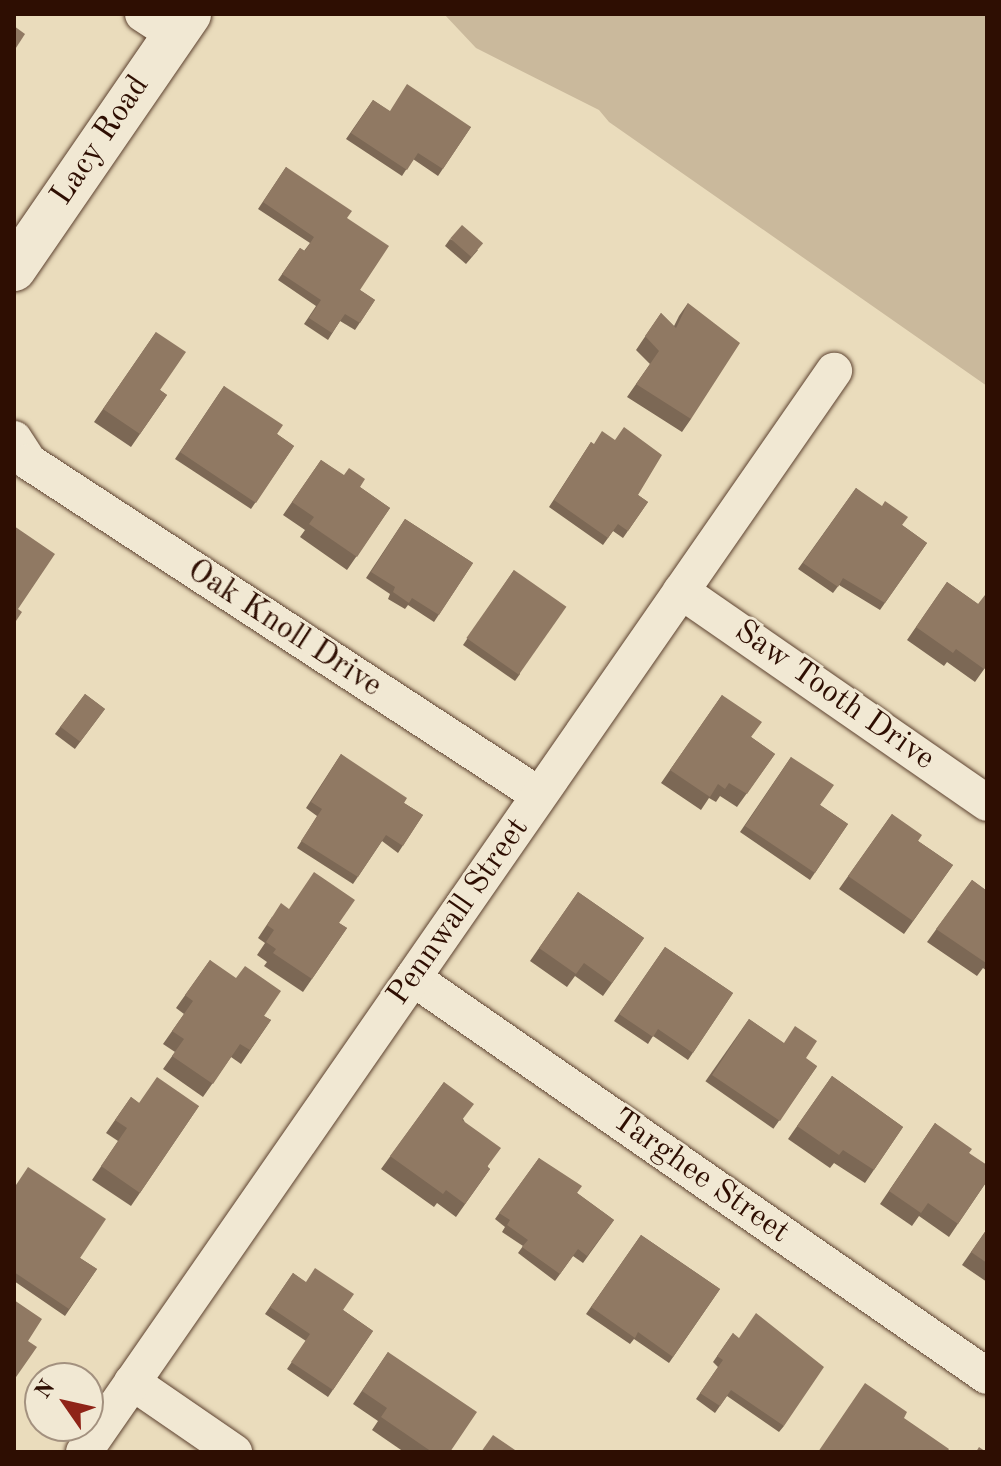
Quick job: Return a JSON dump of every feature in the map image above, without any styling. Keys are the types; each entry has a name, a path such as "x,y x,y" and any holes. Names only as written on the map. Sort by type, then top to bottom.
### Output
{"street":[{"name":"Lacy Road","path":"14,269 169,21"},
{"name":"Pennwall Street","path":"84,1452 834,371"},
{"name":"Oak Knoll Drive","path":"19,454 539,795"},
{"name":"Saw Tooth Drive","path":"681,591 987,803"},
{"name":"Targhee Street","path":"413,978 987,1376"},
{"path":"132,1382 234,1452"}],"shaded area":[{"path":"444,14 987,14 987,386 609,122 599,110 476,48"}],"building":[{"path":"14,26 25,34 14,51"},
{"path":"407,84 471,127 443,169 418,153 407,170 351,133 373,100 390,111"},
{"path":"286,167 352,211 347,218 389,246 360,290 375,300 360,323 345,314 332,333 309,318 321,300 282,274 300,248 305,251 314,237 263,202"},
{"path":"462,225 483,243 471,257 450,239"},
{"path":"688,303 740,343 691,419 636,384 659,351 645,336 661,313 676,328"},
{"path":"156,332 186,352 160,390 167,395 140,434 103,409"},
{"path":"224,386 283,425 277,434 294,446 256,503 180,452"},
{"path":"624,427 662,455 638,495 648,502 628,531 618,524 608,538 554,500 591,442 594,444 602,431 615,440"},
{"path":"321,460 344,475 349,468 365,479 360,487 390,508 357,557 309,524 314,517 292,502"},
{"path":"856,488 882,506 885,501 908,517 902,525 927,543 885,603 843,578 838,587 803,563"},
{"path":"405,519 473,563 439,615 412,598 409,603 393,592 395,587 371,572"},
{"path":"14,526 55,554 18,609 22,612 14,624"},
{"path":"514,570 566,607 519,675 466,638"},
{"path":"947,582 978,604 985,595 987,597 987,665 984,669 956,649 953,653 916,627"},
{"path":"85,694 105,709 80,742 60,727"},
{"path":"722,695 762,722 751,737 775,754 747,794 729,783 725,789 718,784 710,797 670,770"},
{"path":"341,754 407,798 404,803 423,815 403,846 386,835 358,877 301,841 322,809 311,802"},
{"path":"791,757 834,785 820,805 848,824 815,873 745,826"},
{"path":"892,814 922,835 918,841 953,865 913,921 848,876"},
{"path":"314,872 355,900 339,923 347,928 312,979 273,953 276,949 266,942 274,930 267,925 281,903 289,909"},
{"path":"972,880 987,891 986,963 936,929"},
{"path":"578,892 644,938 612,983 584,963 576,974 539,948"},
{"path":"665,947 733,993 693,1053 658,1029 653,1037 619,1014"},
{"path":"210,960 236,978 245,966 281,991 264,1016 271,1020 250,1050 240,1044 213,1084 172,1056 184,1039 172,1031 193,1001 185,995"},
{"path":"749,1019 784,1043 795,1026 817,1041 806,1058 817,1066 780,1121 712,1075"},
{"path":"832,1076 903,1127 874,1170 843,1150 839,1155 797,1126"},
{"path":"157,1077 199,1106 140,1193 101,1166 127,1128 115,1120 131,1097 139,1103"},
{"path":"444,1082 474,1104 462,1120 501,1148 465,1204 446,1190 443,1194 390,1156"},
{"path":"935,1123 972,1149 969,1153 987,1165 987,1181 958,1224 928,1203 921,1213 889,1191"},
{"path":"539,1158 582,1186 577,1193 614,1220 587,1256 578,1249 560,1274 522,1247 528,1240 507,1225 510,1220 499,1213"},
{"path":"28,1167 106,1219 80,1258 97,1269 69,1309 14,1272 14,1188"},
{"path":"987,1229 987,1263 971,1252"},
{"path":"641,1235 720,1289 673,1357 638,1332 635,1338 591,1307"},
{"path":"315,1268 354,1294 343,1310 373,1331 333,1390 291,1362 310,1334 270,1307 293,1273 306,1282"},
{"path":"14,1300 42,1319 28,1341 37,1347 14,1380"},
{"path":"756,1313 824,1367 784,1426 731,1390 720,1406 700,1393 723,1360 717,1356 733,1333 739,1338"},
{"path":"388,1352 477,1412 450,1452 432,1452 381,1417 387,1408 362,1391"},
{"path":"865,1383 907,1412 904,1418 949,1449 947,1452 818,1452"},
{"path":"493,1435 518,1452 481,1452"}]}
